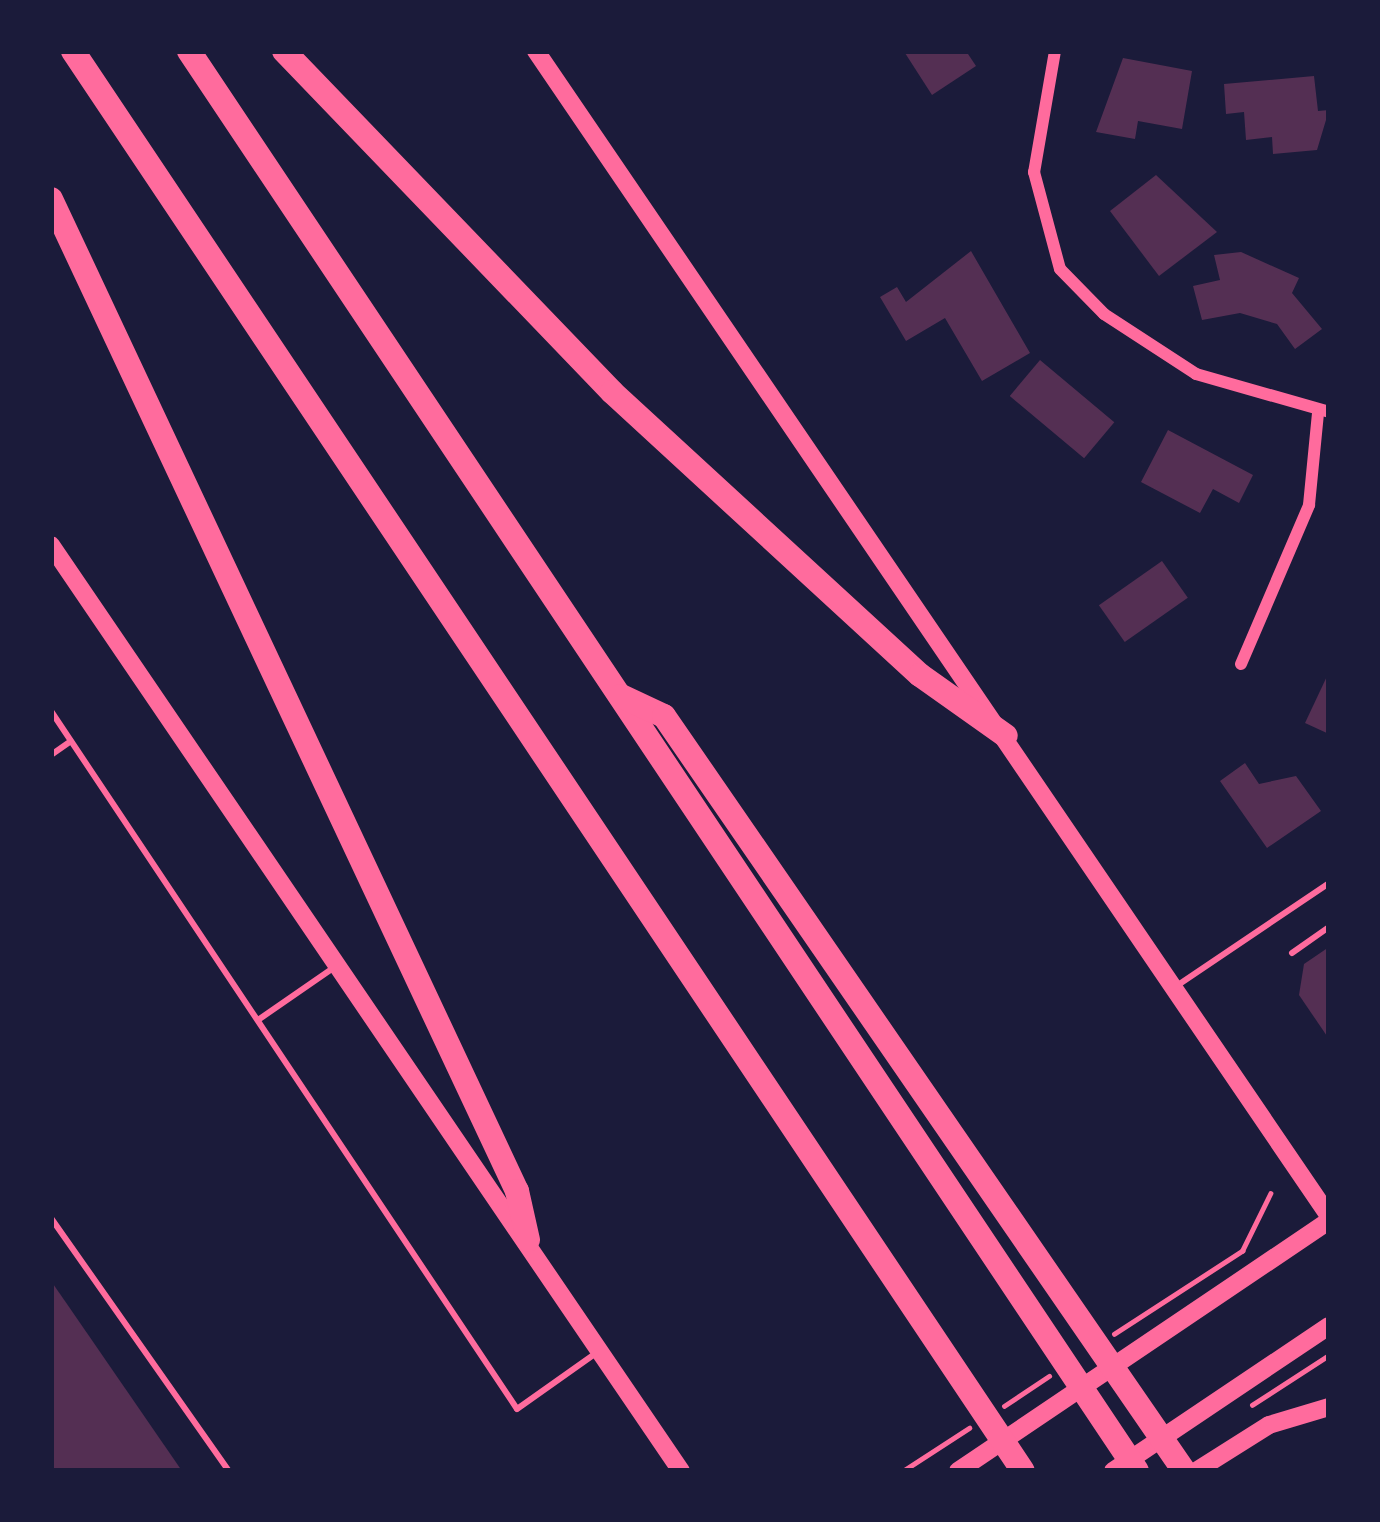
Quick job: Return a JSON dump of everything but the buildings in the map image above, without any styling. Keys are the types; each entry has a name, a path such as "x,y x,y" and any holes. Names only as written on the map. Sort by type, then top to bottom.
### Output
{"highway":[{"path":"74,51 1023,1471"},
{"path":"189,51 1137,1471"},
{"path":"284,51 612,392 920,675 1006,736"},
{"path":"51,199 517,1190 528,1240"},
{"path":"619,695 664,716 1184,1471"},
{"path":"995,1432 1012,1471"}],"main road":[{"path":"536,51 1177,985 1329,1219 958,1471"},
{"path":"51,545 58,569 339,964 681,1471"},
{"path":"1113,1471 1329,1326"},
{"path":"1196,1471 1243,1441 1329,1407"},
{"path":"643,1412 666,1471"}],"street":[{"path":"1055,51 1034,172 1060,269 1104,314 1196,374 1324,413 1309,505 1241,664"}],"lane":[{"path":"51,711 517,1409 602,1349"},
{"path":"51,755 71,741"},
{"path":"1177,985 1329,883"},
{"path":"1292,953 1329,927"},
{"path":"256,1021 339,964"},
{"path":"51,1218 229,1471"}],"path":[{"path":"1242,1251 1270,1194"},
{"path":"1302,1373 1329,1355"}]}
